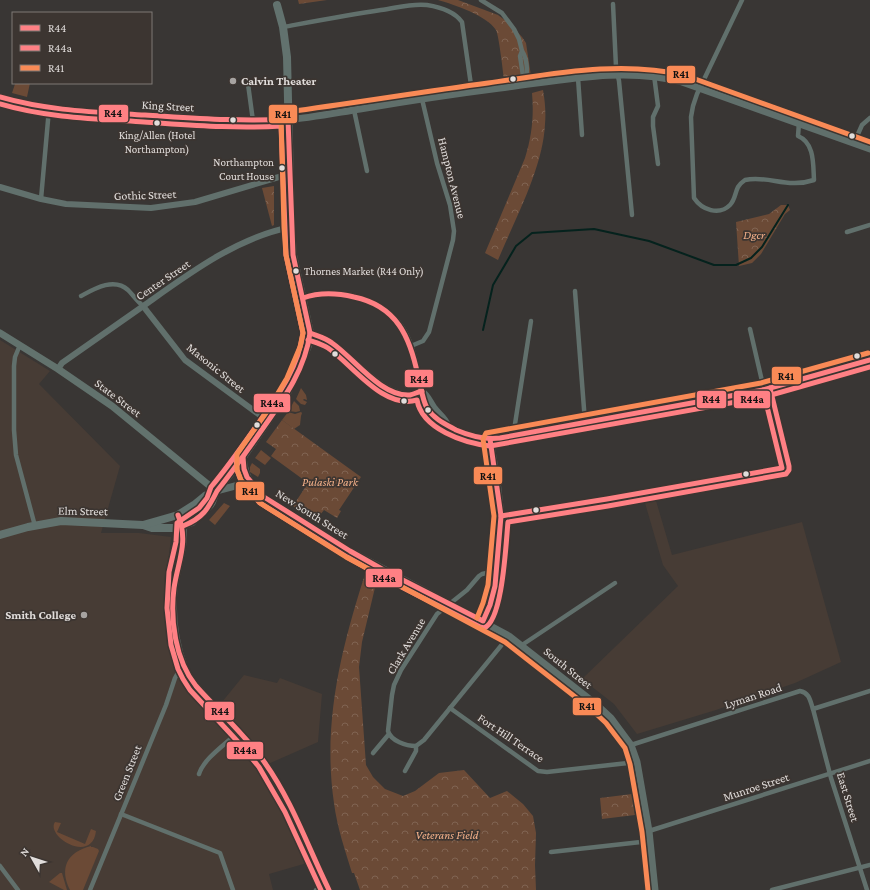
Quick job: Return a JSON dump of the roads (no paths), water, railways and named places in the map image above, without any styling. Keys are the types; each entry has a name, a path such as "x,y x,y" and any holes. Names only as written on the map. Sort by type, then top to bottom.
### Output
{"highway":[{"path":"183,526 192,522 212,502 216,491 243,457 268,421 297,373 307,349 310,333 293,255 290,227 287,57 284,27 278,5"},
{"name":"Elm Street","path":"142,525 178,515 205,496 216,491"},
{"name":"Elm Street","path":"0,535 35,526 68,521 142,525 158,529 171,529 183,526"}],"main road":[{"name":"King Street","path":"0,97 27,105 49,109 223,120 288,120 472,92 526,82 618,75 654,76 668,78 700,87 870,149"},
{"name":"State Street","path":"0,333 58,369 112,406 216,491"},
{"path":"483,621 492,596 501,516 490,440 764,390 870,360"},
{"path":"243,457 244,469 247,477 264,497"},
{"name":"New South Street","path":"216,491 231,486 239,486 254,491 350,551"},
{"path":"178,515 183,526 184,535 174,588 175,629 183,664 187,674 192,682 266,764 291,809 328,888"},
{"name":"South Street","path":"350,551 509,636 606,714 620,728 631,745 637,762 649,831 655,890"}],"street":[{"path":"481,0 502,13 518,35 522,51 520,56 523,76 526,82"},
{"path":"742,0 700,87 691,117 694,198 701,206 716,211 726,208 730,204 739,186 745,180 756,179 798,184 814,180 813,159 810,148 804,139 798,136 799,123"},
{"path":"613,4 616,67 624,128 632,215"},
{"path":"284,27 419,5 427,5 446,10 459,18 463,26 472,92"},
{"path":"654,76 658,106 654,113 653,126 658,164"},
{"path":"578,78 582,135"},
{"path":"248,84 253,120"},
{"name":"Hampton Avenue","path":"410,346 424,341 429,332 454,234 450,205 437,162 422,99"},
{"path":"41,199 49,109"},
{"path":"354,110 366,171"},
{"path":"854,143 862,125 870,118"},
{"name":"Gothic Street","path":"0,187 41,199 66,204 151,208 195,202 289,174"},
{"path":"847,232 870,225"},
{"name":"Center Street","path":"58,369 62,363 175,283 230,250 275,230 290,227"},
{"path":"81,296 103,286 113,284 128,289 143,306"},
{"path":"575,291 585,422"},
{"path":"303,298 320,294 355,296 373,303 389,312 397,320 406,335 422,391 422,398 429,410 442,424 448,425 465,434 490,440"},
{"name":"Masonic Street","path":"143,306 185,360 268,421"},
{"path":"516,435 515,424 531,321"},
{"path":"501,516 553,509 782,468 750,330"},
{"path":"310,333 335,345 372,377 392,391 406,395 417,394 422,391"},
{"path":"20,345 15,357 14,366 14,443 35,526"},
{"name":"Clark Avenue","path":"389,734 388,731 394,685 401,670 437,614 467,590 478,576 496,571"},
{"path":"522,645 615,583"},
{"path":"373,753 389,734 403,744 416,746 424,740 509,636"},
{"name":"Green Street","path":"90,890 166,705 175,678 183,664"},
{"name":"Lyman Road","path":"631,745 800,691 805,692 808,695 813,709"},
{"path":"813,709 870,691"},
{"name":"Fort Hill Terrace","path":"450,708 538,771 547,772 637,762"},
{"name":"East Street","path":"813,709 830,773 867,890"},
{"path":"199,774 201,768 208,760 238,732"},
{"path":"405,771 416,752 416,746"},
{"name":"Munroe Street","path":"649,831 870,761"},
{"path":"121,814 220,853 233,890"},
{"path":"551,852 650,841"},
{"path":"772,890 870,865"},
{"path":"0,866 18,890"},
{"path":"316,890 328,888"}],"waterway":[{"path":"483,330 493,285 516,246 532,233 594,229 649,241 714,265 736,265 751,258 762,247 788,205"}],"place":[{"name":"Calvin Theater","path":"233,81"},
{"name":"King/Allen (Hotel Northampton)","path":"157,123"},
{"name":"Northampton Court House","path":"282,168"},
{"name":"Thornes Market (R44 Only)","path":"296,271"},
{"name":"Smith College","path":"84,615"}],"park label":[{"name":"Dgcr","path":"754,235"},
{"name":"Pulaski Park","path":"330,482"},
{"name":"Veterans Field","path":"447,835"}]}
